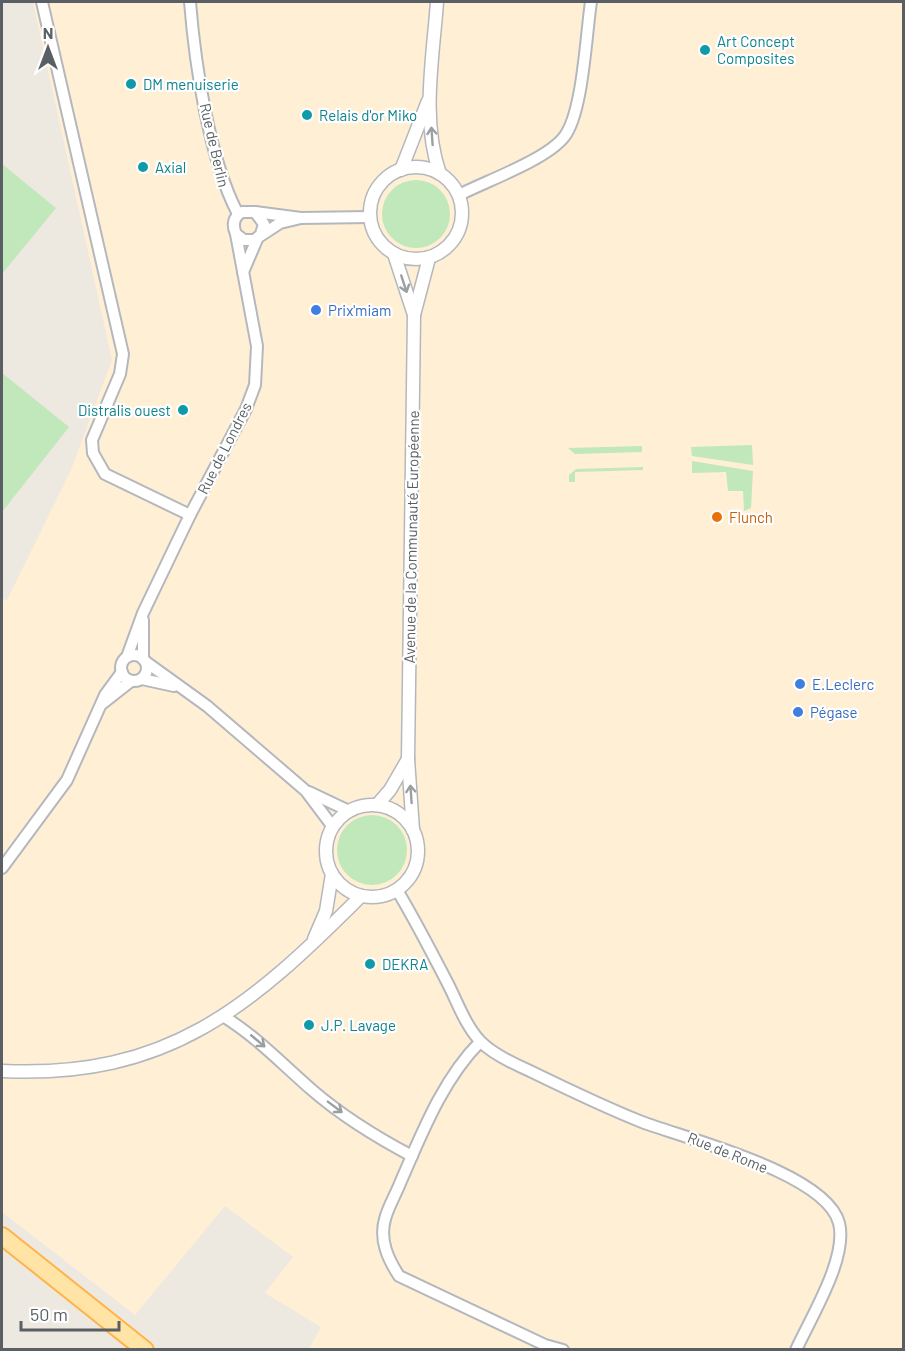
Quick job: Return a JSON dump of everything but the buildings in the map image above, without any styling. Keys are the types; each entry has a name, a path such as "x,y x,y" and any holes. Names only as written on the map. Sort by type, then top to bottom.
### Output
{"main road":[{"path":"2,1236 130,1344 145,1350"}],"street":[{"path":"42,2 123,354 120,374 92,440 93,453 105,474 190,514"},
{"name":"Rue de Berlin","path":"190,2 193,38 213,142 224,188 238,214"},
{"path":"437,2 429,97 433,155 440,174"},
{"path":"459,195 542,154 564,138 572,121 578,98 591,2"},
{"path":"401,170 429,97"},
{"path":"421,168 440,174 451,183 459,195 462,215 457,235 445,249 429,258 417,259 394,254 378,238 370,217 372,202 378,188 388,177 401,170 421,168"},
{"path":"302,218 280,223 259,236 244,240 236,234 233,226 238,214 246,210 302,218 370,217"},
{"path":"243,273 259,236 262,219 255,212"},
{"name":"Rue de Londres","path":"127,657 143,613 190,514 246,409 255,385 257,346 236,234"},
{"name":"Avenue de la Communauté Européenne","path":"394,254 414,315"},
{"name":"Avenue de la Communauté Européenne","path":"413,830 408,759 414,315 429,258"},
{"name":"Rue de Londres","path":"143,613 144,661"},
{"path":"2,868 67,780 109,686 122,672 122,664 127,657 135,655 182,688 306,791 333,827"},
{"path":"101,705 147,671 144,661"},
{"path":"122,672 137,680 182,688"},
{"name":"Avenue de la Communauté Européenne","path":"377,805 390,790 408,759"},
{"path":"306,791 349,811"},
{"path":"311,945 326,911 332,874 326,850 333,827 349,811 362,806 377,805 398,814 413,830 418,849 416,867 398,890 380,896 360,896 349,891 332,874"},
{"name":"Rue de Rome","path":"398,890 480,1042 510,1061 553,1083 645,1122 694,1137 755,1162 816,1191 834,1210 839,1224 838,1255 796,1350"},
{"path":"2,1071 28,1072 109,1064 141,1057 177,1042 224,1016 263,987 311,945 360,896"},
{"path":"224,1016 246,1030 312,1090 375,1137 412,1156"},
{"path":"480,1042 452,1077 412,1156 384,1220 383,1242 399,1276 545,1345 563,1350"},
{"path":"2,1081 28,1072"}],"shaded area":[{"path":"33,2 903,2 903,1349 309,1349 321,1327 265,1293 293,1257 225,1206 135,1315 2,1212 2,599 7,600 71,470 112,360"}],"green space":[{"path":"2,164 56,208 2,274"},
{"path":"409,180 423,180 435,185 445,195 450,214 445,233 435,243 423,248 409,248 397,243 387,233 382,221 382,207 387,195 397,185"},
{"path":"2,373 69,427 2,512"},
{"path":"752,445 753,465 692,456 691,447"},
{"path":"642,446 642,452 575,454 568,448"},
{"path":"692,461 753,471 751,508 744,511 743,491 728,491 726,472 692,473"},
{"path":"643,467 643,470 575,472 575,482 569,482 569,475 576,469"},
{"path":"372,815 391,821 401,831 407,850 401,869 391,879 372,885 353,879 343,869 337,850 343,831 353,821"}],"place":[{"name":"Art Concept Composites","path":"705,50"},
{"name":"DM menuiserie","path":"131,84"},
{"name":"Relais d'or Miko","path":"307,115"},
{"name":"Axial","path":"143,167"},
{"name":"Prix'miam","path":"316,310"},
{"name":"Distralis ouest","path":"183,410"},
{"name":"Flunch","path":"717,517"},
{"name":"E.Leclerc","path":"800,684"},
{"name":"Pégase","path":"798,712"},
{"name":"DEKRA","path":"370,964"},
{"name":"J.P. Lavage","path":"309,1025"}]}
